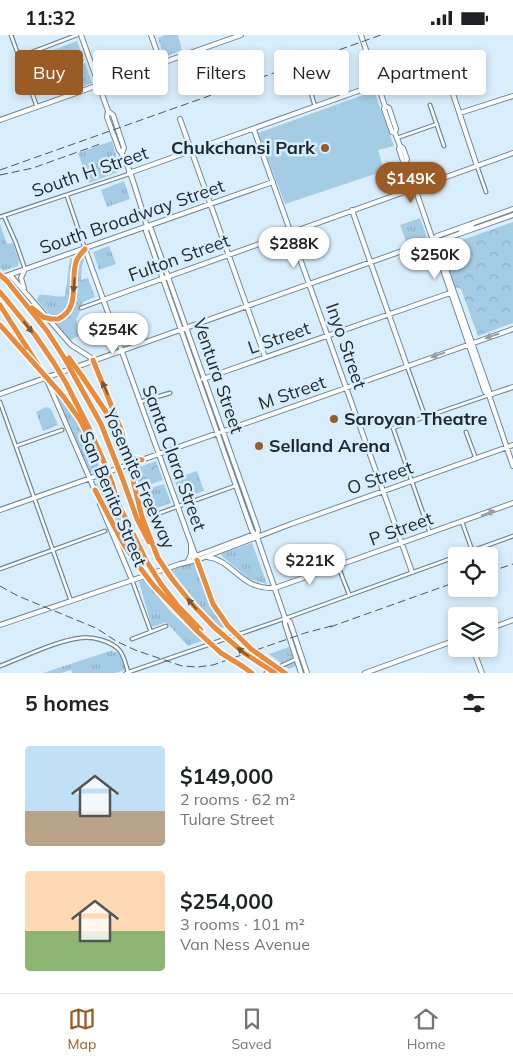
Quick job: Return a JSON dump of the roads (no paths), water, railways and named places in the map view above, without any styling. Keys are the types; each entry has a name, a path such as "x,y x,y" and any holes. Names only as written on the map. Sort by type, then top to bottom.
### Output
{"highway":[{"path":"20,298 43,317 58,319 66,314 71,307 76,262 85,249"},
{"path":"0,275 7,281 82,376 108,415 128,455 142,460"},
{"name":"Yosemite Freeway","path":"0,293 35,335 66,383 90,430 104,462 118,503 147,562 161,584 199,631"},
{"path":"0,305 46,378"},
{"path":"0,325 63,396 80,420 104,462"},
{"name":"Yosemite Freeway","path":"67,359 101,424 141,527 158,558 192,605 214,627 244,653 275,673"},
{"path":"93,360 122,432 142,517 158,558"},
{"path":"95,490 124,545 154,586 221,653 252,673"},
{"path":"196,558 213,603 228,626 251,649 286,673"}],"street":[{"path":"11,35 16,50"},
{"path":"38,50 79,35"},
{"name":"Ventura Street","path":"79,35 108,111 107,117 118,150 122,153 129,173 147,226 146,231 181,330 223,431 258,530 257,537"},
{"path":"150,35 156,50"},
{"path":"221,35 223,41"},
{"path":"168,61 241,35"},
{"path":"361,35 366,50"},
{"path":"0,120 93,87"},
{"name":"South H Street","path":"0,217 67,196 359,91"},
{"path":"33,95 37,107"},
{"path":"312,95 316,106"},
{"path":"382,95 386,106 384,109 392,132 395,133 400,146 403,147 414,188 470,344 484,392 488,395 513,466"},
{"name":"South H Street","path":"454,95 460,113"},
{"path":"486,193 460,113 513,96"},
{"path":"430,105 444,146"},
{"path":"180,119 265,357"},
{"path":"397,138 437,124"},
{"name":"Inyo Street","path":"254,129 412,572"},
{"name":"Fulton Street","path":"81,308 513,153"},
{"name":"South Broadway Street","path":"0,279 273,182"},
{"name":"Santa Clara Street","path":"67,196 196,558"},
{"path":"0,394 370,263 433,240 437,236 513,209"},
{"path":"352,210 426,417"},
{"path":"433,240 439,241 513,215"},
{"path":"4,216 25,269 21,281 26,292"},
{"path":"455,235 471,227 473,223"},
{"name":"Ventura Street","path":"147,226 151,229 186,328 218,433 252,531 257,537 275,588 301,673"},
{"path":"10,275 71,345 93,360"},
{"name":"L Street","path":"201,380 452,293"},
{"name":"M Street","path":"0,510 513,329"},
{"name":"San Benito Street","path":"46,378 95,490 151,632"},
{"path":"430,533 393,428 513,387"},
{"path":"140,402 170,393"},
{"path":"0,402 71,602"},
{"path":"16,446 62,430"},
{"path":"466,432 476,459"},
{"name":"O Street","path":"196,558 218,553 257,537 513,445"},
{"path":"79,482 90,485 95,490"},
{"path":"156,514 236,485"},
{"name":"P Street","path":"206,557 219,561 251,585 275,588 513,503"},
{"path":"462,522 471,547"},
{"path":"0,569 105,531"},
{"name":"O Street","path":"0,625 188,561 249,536 257,537"},
{"path":"481,547 513,536"},
{"path":"188,561 191,554 191,545"},
{"path":"218,553 219,561"},
{"path":"0,666 64,641 86,637 102,641 119,649 127,673 448,559"},
{"path":"338,565 349,594"},
{"name":"Ventura Street","path":"285,618 290,622 307,673"},
{"path":"498,626 513,620"},
{"path":"132,639 166,626"},
{"path":"365,673 448,643"},
{"path":"476,657 482,673"},
{"path":"266,673 297,659"}],"railway":[{"path":"0,170 381,35"},
{"path":"0,175 33,168 103,143"},
{"path":"498,569 513,564"},
{"path":"330,627 448,585"},
{"path":"0,586 18,596 96,628 135,650 182,666 198,667 213,665 305,633 335,625"}],"place":[{"name":"Chukchansi Park","path":"325,148"},
{"name":"Saroyan Theatre","path":"334,419"},
{"name":"Selland Arena","path":"259,446"}]}
